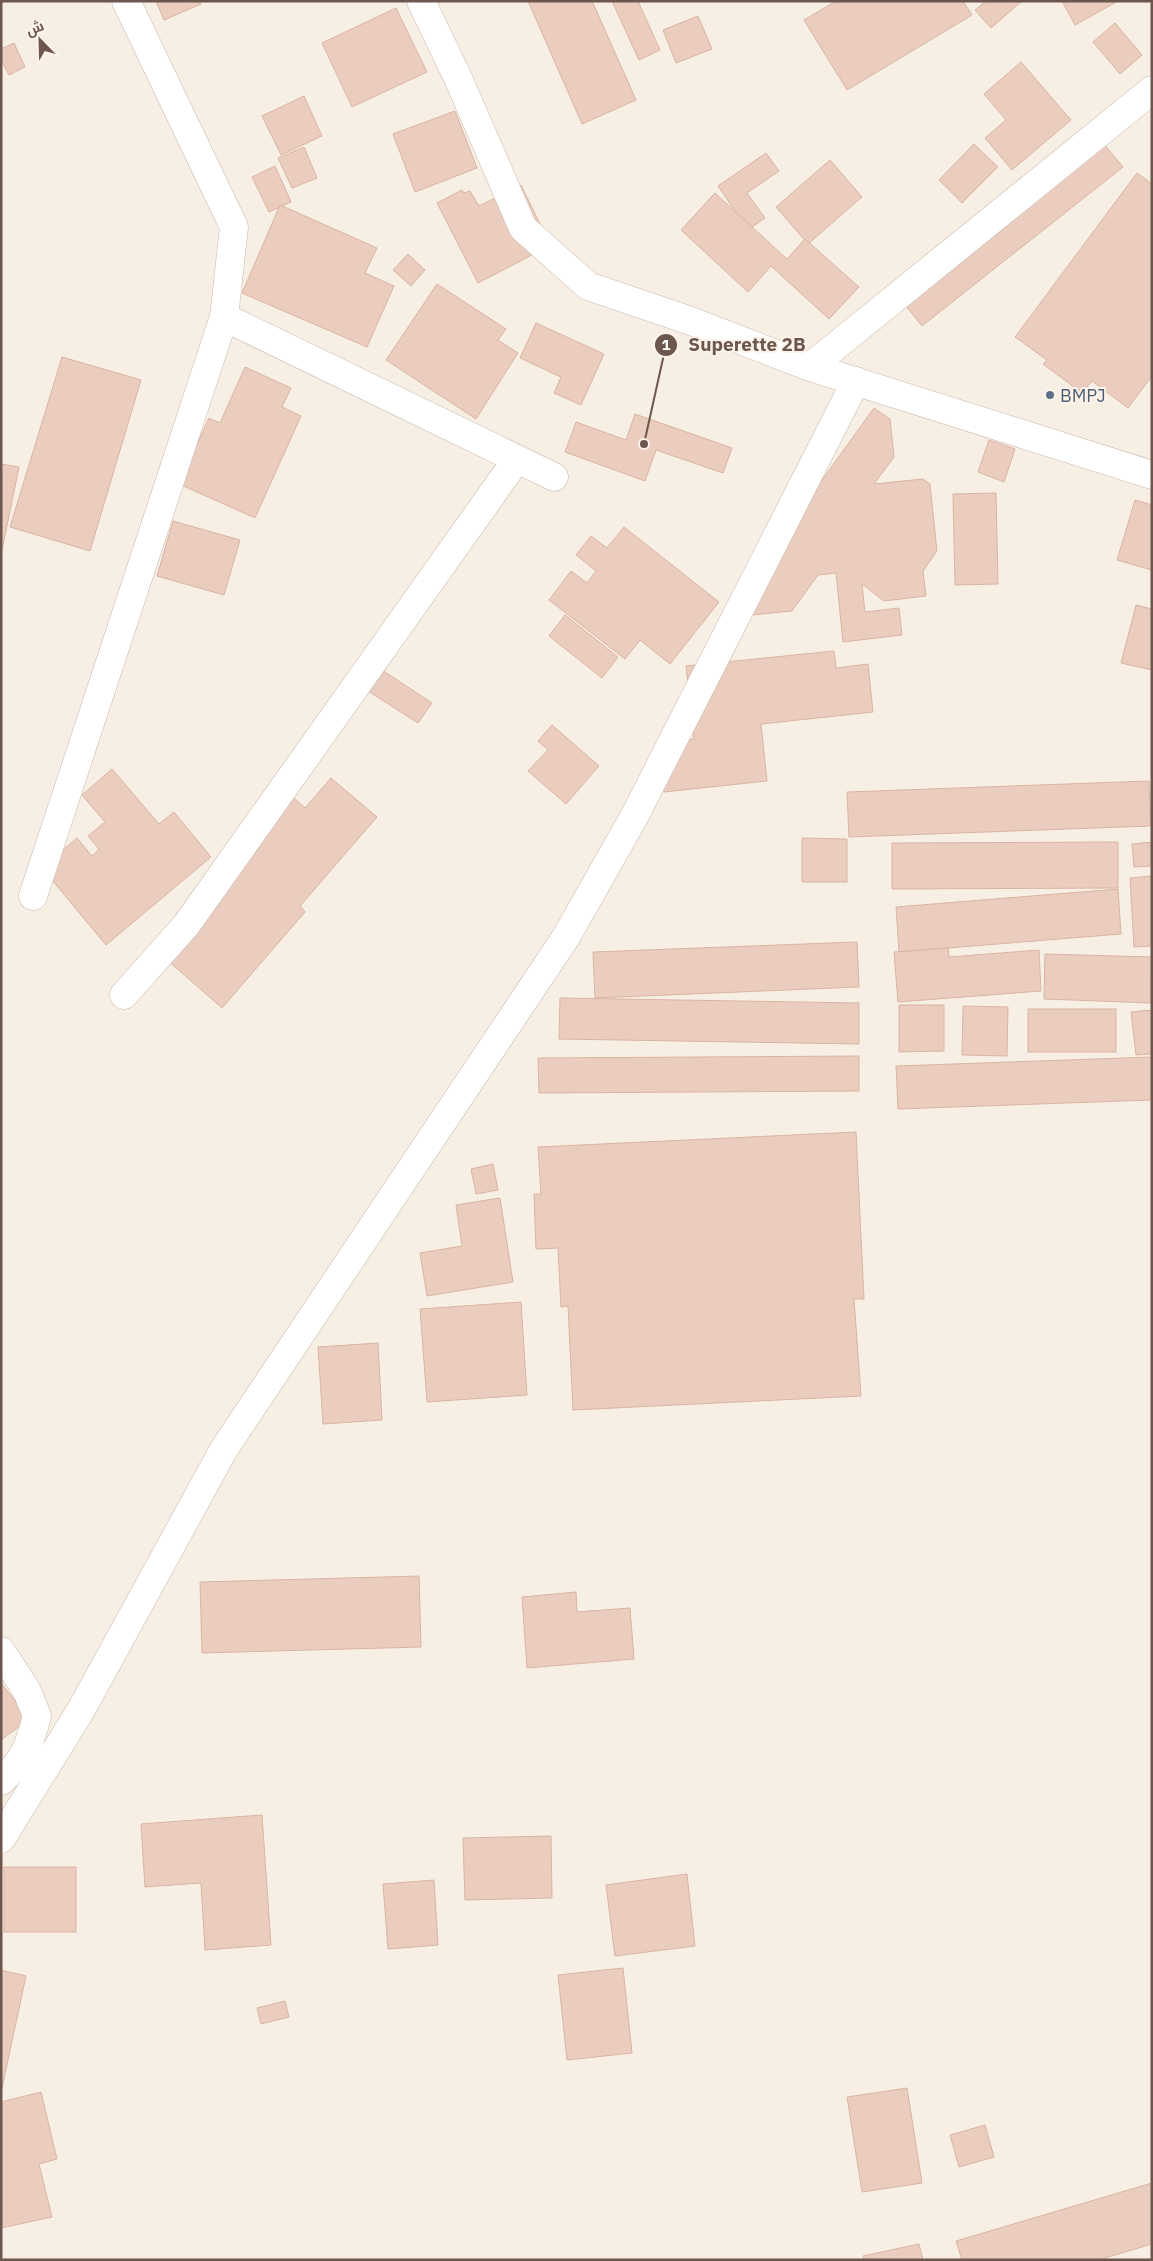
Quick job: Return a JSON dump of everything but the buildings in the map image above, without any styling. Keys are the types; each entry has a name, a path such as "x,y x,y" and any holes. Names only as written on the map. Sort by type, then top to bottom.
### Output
{"street":[{"path":"34,896 224,317 234,227 126,1"},
{"path":"422,1 524,228 588,286 688,320 810,367 1152,475"},
{"path":"810,367 1148,100"},
{"path":"224,317 554,477"},
{"path":"1,1839 82,1710 224,1449 566,937 634,817 856,381"},
{"path":"124,995 187,924 517,459"},
{"path":"1,1651 27,1691 38,1716 27,1750 18,1765 1,1781"}],"place":[{"name":"BMPJ","path":"1050,395"},
{"name":"Superette 2B","path":"644,444"}]}
